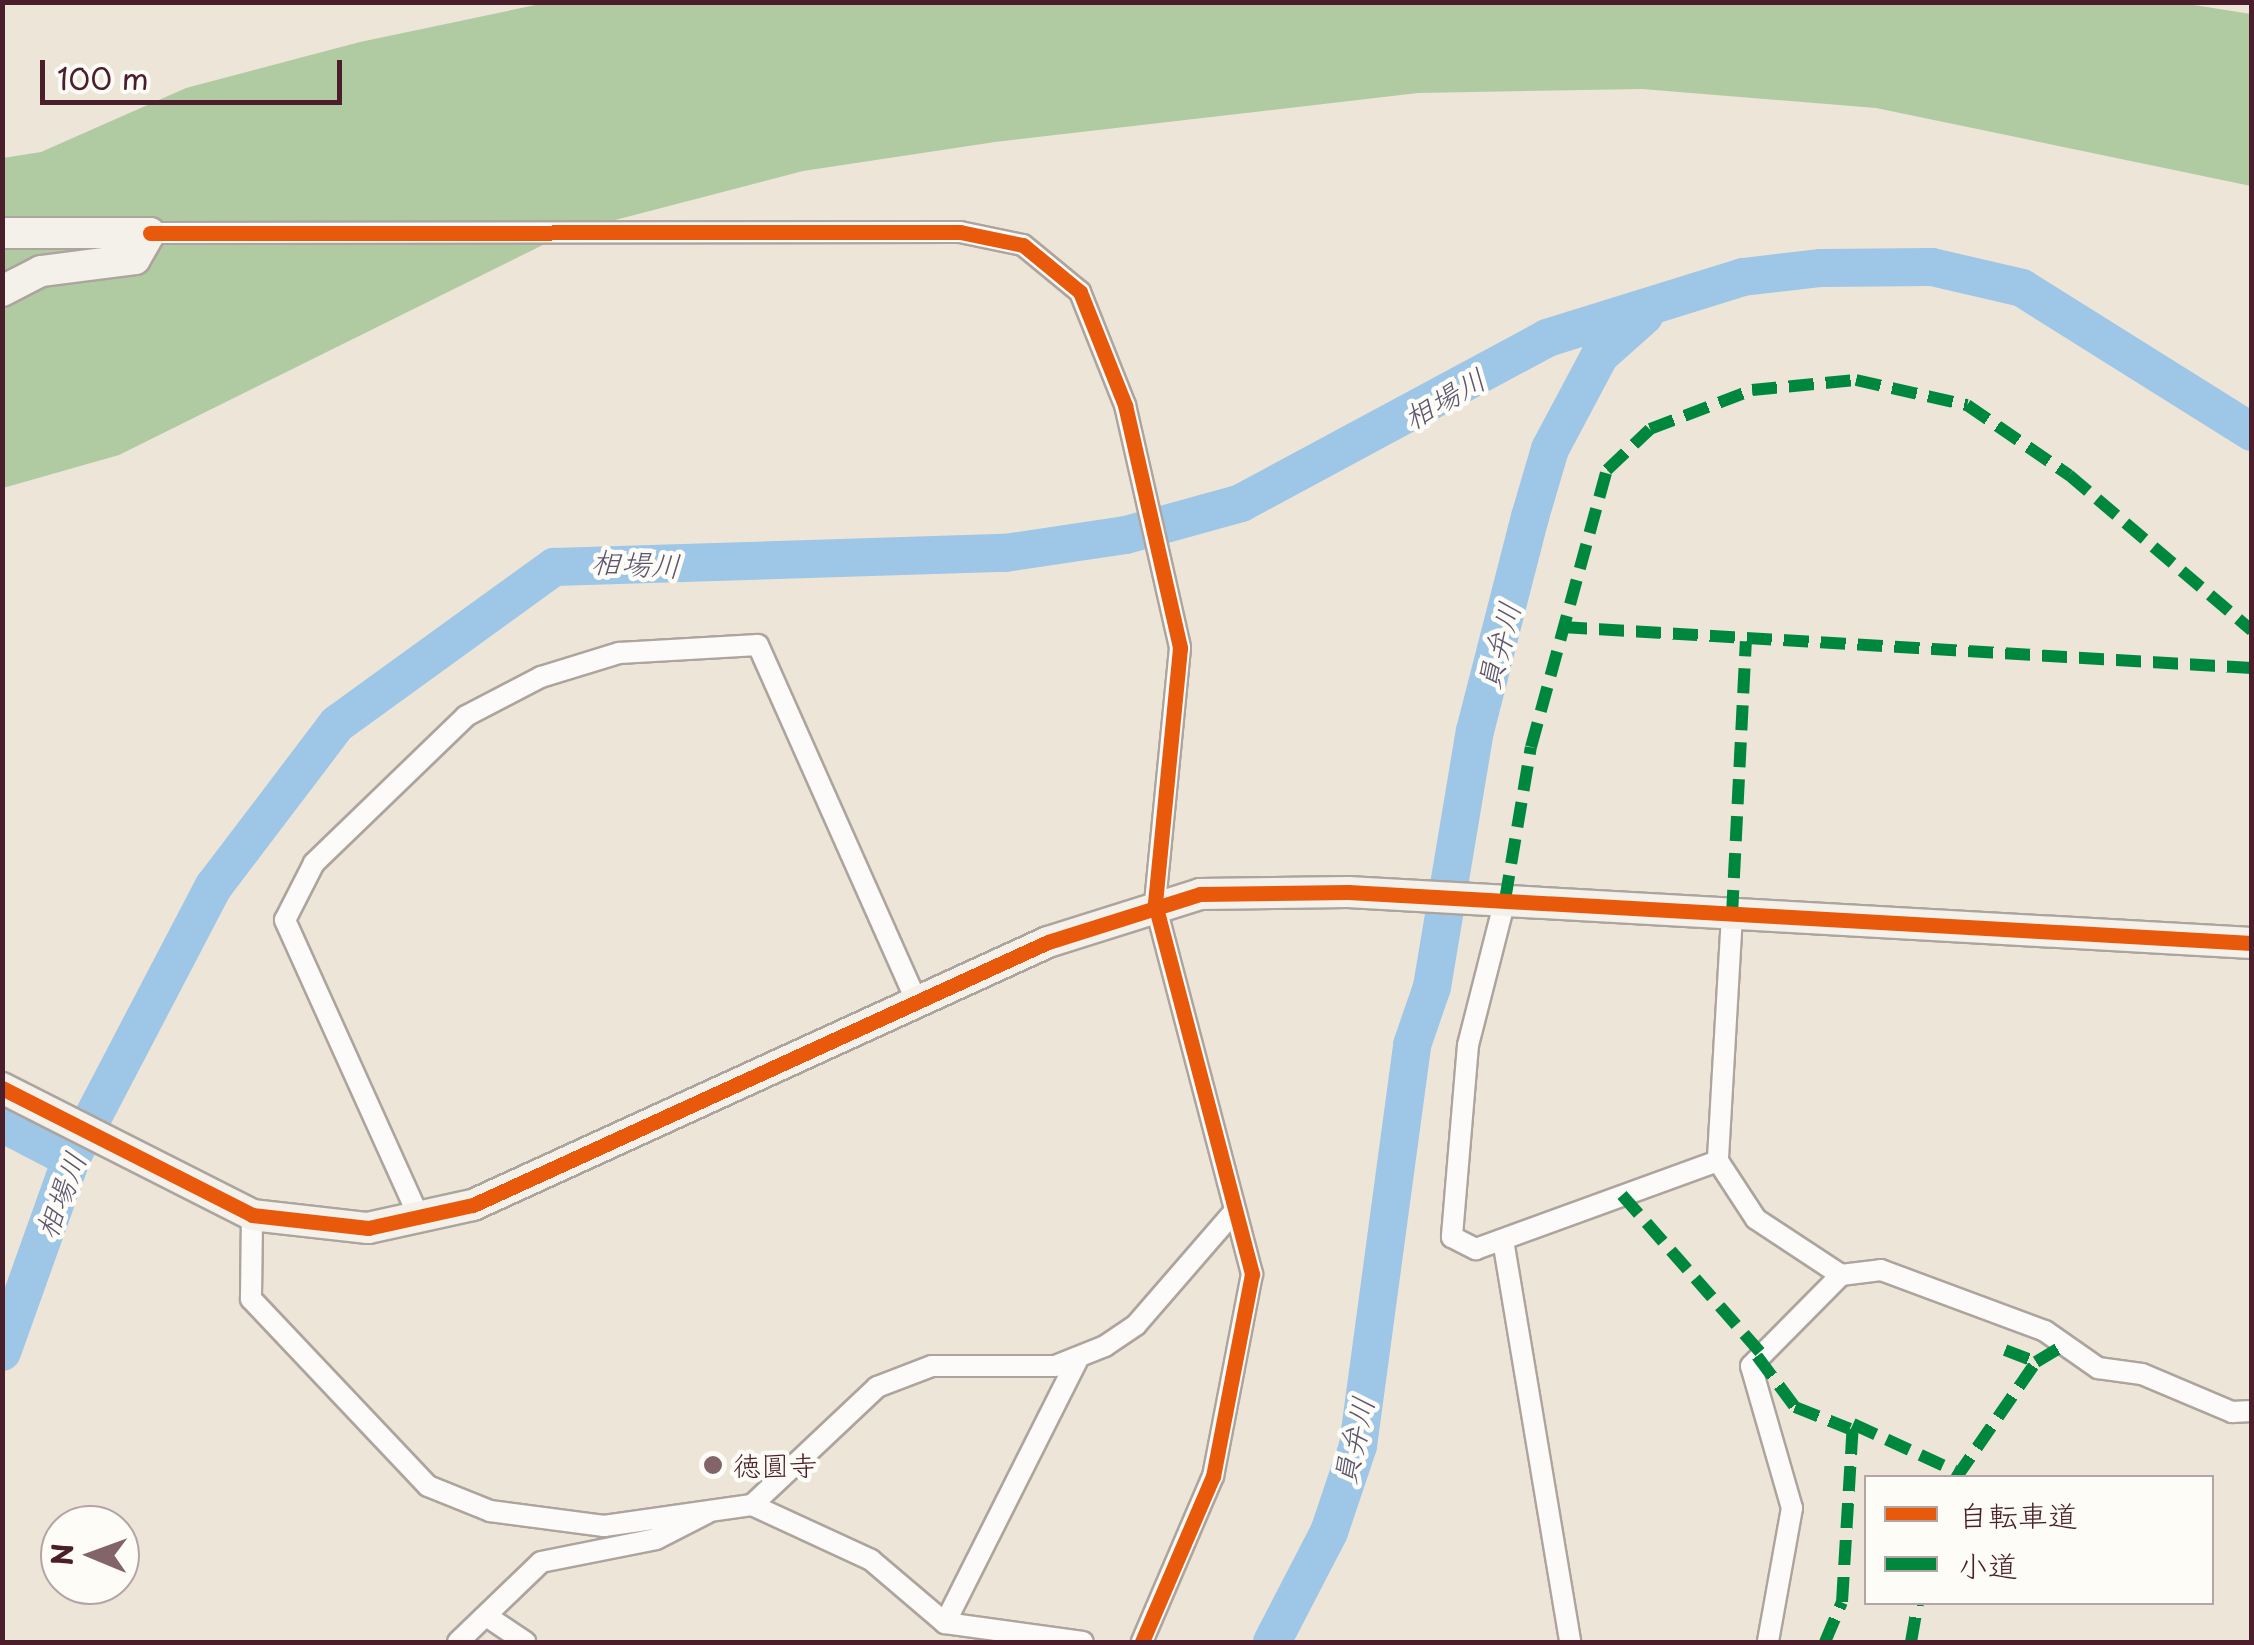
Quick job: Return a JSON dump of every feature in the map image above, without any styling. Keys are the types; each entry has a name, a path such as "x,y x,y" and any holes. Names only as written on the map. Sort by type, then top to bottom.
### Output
{"street":[{"path":"2,232 990,236 1036,252 1080,292 1132,430 1166,572 1182,664 1155,904 1252,1274 1234,1393 1198,1517 1142,1642"},
{"path":"2,291 41,271 135,259 150,233"},
{"path":"419,1217 286,920 314,864 466,716 541,677 619,654 758,645 917,1002"},
{"path":"2,1088 252,1215 314,1227 419,1217 473,1205 917,1002 1155,904 1260,889 1348,892 2252,942"},
{"path":"1500,900 1468,1045 1448,1225 1468,1250 1718,1161"},
{"path":"1732,915 1718,1161 1756,1219 1841,1275"},
{"path":"752,1505 877,1387 932,1366 1077,1360 1136,1325 1234,1212"},
{"path":"252,1215 251,1299 428,1486 490,1511 604,1526 752,1505 871,1560 945,1622 1082,1642"},
{"path":"1503,1240 1570,1642"},
{"path":"1768,1642 1792,1508 1751,1366 1841,1275 1881,1270 2045,1331 2098,1368 2142,1374 2232,1412 2252,1410"},
{"path":"945,1622 1077,1360"},
{"path":"458,1642 541,1562 656,1539 717,1507"},
{"path":"488,1617 525,1642"}],"green space":[{"path":"2175,2 2251,14 2251,186 1876,108 1642,89 1418,93 995,142 803,171 569,232 119,455 3,488 3,158 41,152 186,88 360,42 545,3"}],"waterway":[{"name":"相場川","path":"2,1352 71,1159 214,886 337,724 554,567 1005,553 1126,535 1241,503 1547,338 1743,277 1821,268 1932,267 2022,288 2252,432"},
{"name":"員弁川","path":"1272,1642 1329,1532 1358,1446 1412,1045 1432,987 1475,731 1530,517 1550,449 1600,355 1644,316"},
{"path":"2,1123 71,1159"}],"marked path":[{"path":"1505,900 1531,747 1607,470 1650,429 1752,390 1856,380 1967,405 2069,475 2252,631"},
{"path":"1562,627 2252,668"},
{"path":"1732,915 1746,641"},
{"path":"1622,1195 1760,1352"},
{"path":"1958,1475 2036,1362 2064,1345"},
{"path":"2005,1350 2036,1362"},
{"path":"1757,1356 1795,1407 1850,1429"},
{"path":"1825,1642 1842,1602 1853,1424 1955,1471"},
{"path":"1911,1642 1917,1605"}],"cycle path":[{"path":"150,233 960,232 1023,245 1080,292 1125,405 1180,648 1155,904 1252,1274 1213,1476 1142,1642"},
{"path":"2,1088 252,1215 368,1228 473,1205 1048,942 1200,894 1348,892 2252,943"}],"place":[{"name":"徳圓寺","path":"713,1465"}]}
